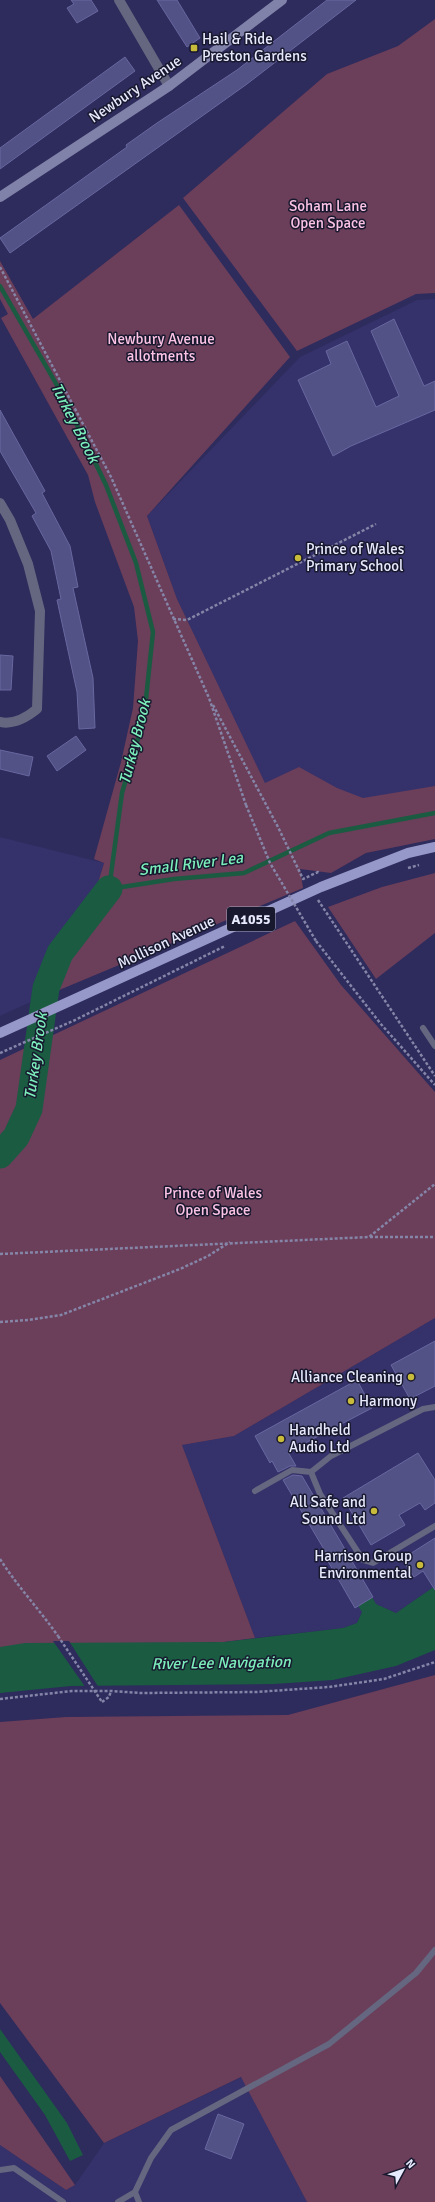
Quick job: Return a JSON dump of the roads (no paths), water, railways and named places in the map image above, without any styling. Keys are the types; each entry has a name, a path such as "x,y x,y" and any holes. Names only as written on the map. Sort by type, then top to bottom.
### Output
{"main road":[{"name":"Mollison Avenue","path":"0,1033 321,887 408,853 435,847"}],"street":[{"path":"119,0 169,86"},
{"name":"Newbury Avenue","path":"0,198 169,86 282,0"},
{"path":"0,504 10,520 28,564 40,611 37,709 26,718 8,724 0,722"}],"lane":[{"path":"423,1028 435,1046"},
{"path":"255,1491 292,1470 311,1472 331,1456 423,1409 435,1407"},
{"path":"311,1472 320,1494 363,1560 373,1563 435,1526"},
{"path":"118,2202 135,2192 151,2158 170,2130 329,2044 416,1973 435,1950"},
{"path":"0,2170 14,2168 64,2202"},
{"path":"135,2192 140,2202"}],"water":[{"name":"River Lee Navigation","path":"343,1548 376,1604 396,1613 435,1586 435,1650 396,1666 333,1680 274,1684 71,1686 0,1693 0,1647 25,1643 224,1642 343,1628 357,1623 362,1612 328,1557"},
{"path":"0,2029 67,2123 83,2155 70,2161 45,2115 0,2052"}],"waterway":[{"name":"Turkey Brook","path":"0,286 62,394 106,485 136,563 153,632 144,718 122,793 109,889 174,879 244,873 329,833 435,813"},
{"name":"Turkey Brook","path":"0,1155 16,1137 29,1109 46,988 60,953 109,889"}],"place":[{"name":"Hail & Ride Preston Gardens","path":"194,48"},
{"name":"Prince of Wales Primary School","path":"298,558"},
{"name":"Alliance Cleaning","path":"411,1377"},
{"name":"Harmony","path":"351,1401"},
{"name":"Handheld Audio Ltd","path":"281,1439"},
{"name":"All Safe and Sound Ltd","path":"374,1511"},
{"name":"Harrison Group Environmental","path":"420,1565"}],"park label":[{"name":"Soham Lane Open Space","path":"328,214"},
{"name":"Newbury Avenue allotments","path":"161,348"},
{"name":"Prince of Wales Open Space","path":"213,1202"}],"water label":[{"name":"Small River Lea","path":"191,864"}]}
